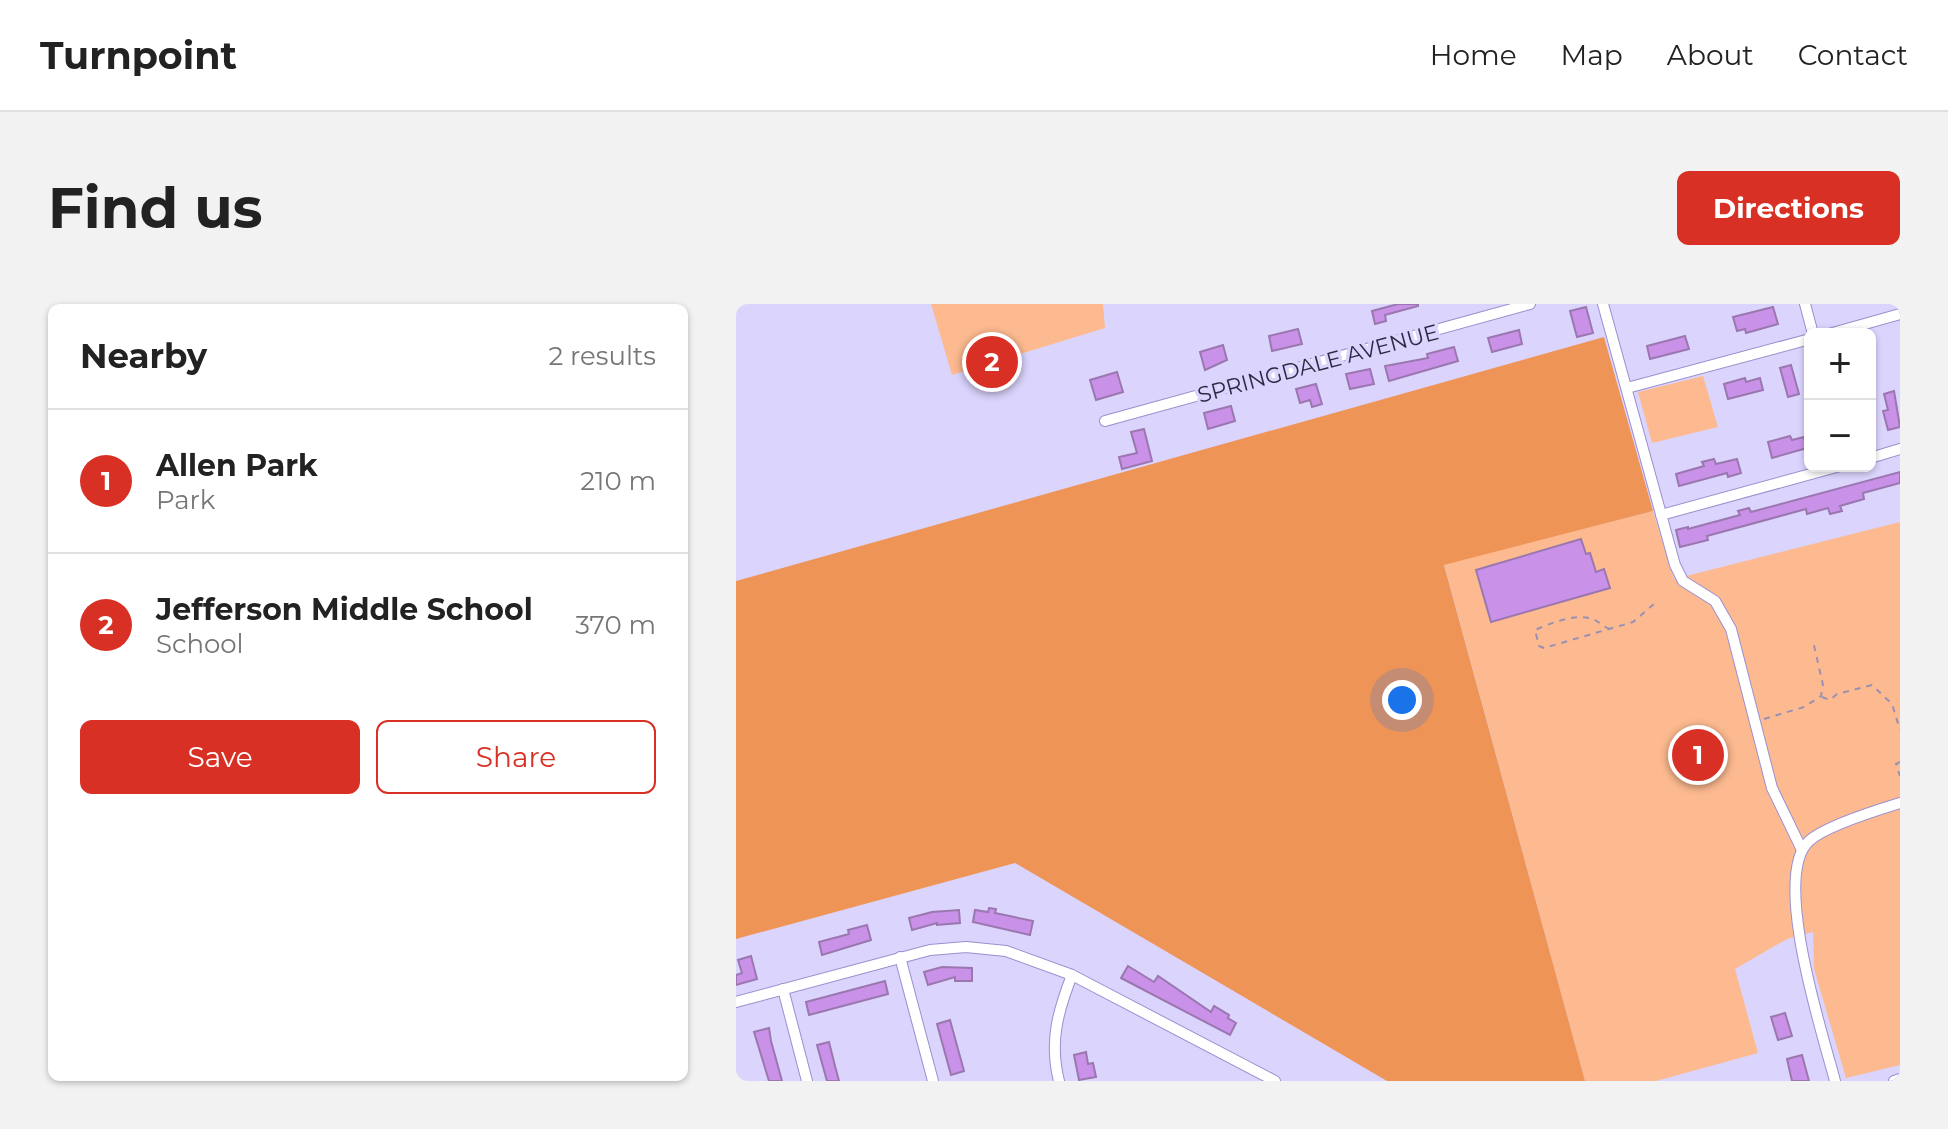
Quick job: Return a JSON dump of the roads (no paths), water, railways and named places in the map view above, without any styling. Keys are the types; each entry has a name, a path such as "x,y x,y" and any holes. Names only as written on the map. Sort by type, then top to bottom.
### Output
{"street":[{"name":"SPRINGDALE AVENUE","path":"1105,421 1530,304"},
{"path":"1603,304 1678,575 1715,601 1731,629 1772,788 1802,850"},
{"path":"1805,304 1809,328"},
{"path":"1850,328 1900,314"},
{"path":"1627,388 1804,339"},
{"path":"1876,456 1900,449"},
{"path":"1661,515 1818,472"},
{"path":"1835,1081 1803,962 1797,902 1798,861 1810,839 1900,803"},
{"path":"736,1002 900,957 951,948 996,949 1028,957 1072,975 1275,1081"},
{"path":"900,957 933,1081"},
{"path":"1059,1081 1054,1052 1056,1024 1072,975"},
{"path":"783,989 807,1081"},
{"path":"1894,1081 1900,1079"}],"place":[{"name":"Jefferson Middle School","path":"992,362"},
{"name":"Allen Park","path":"1698,755"}]}
